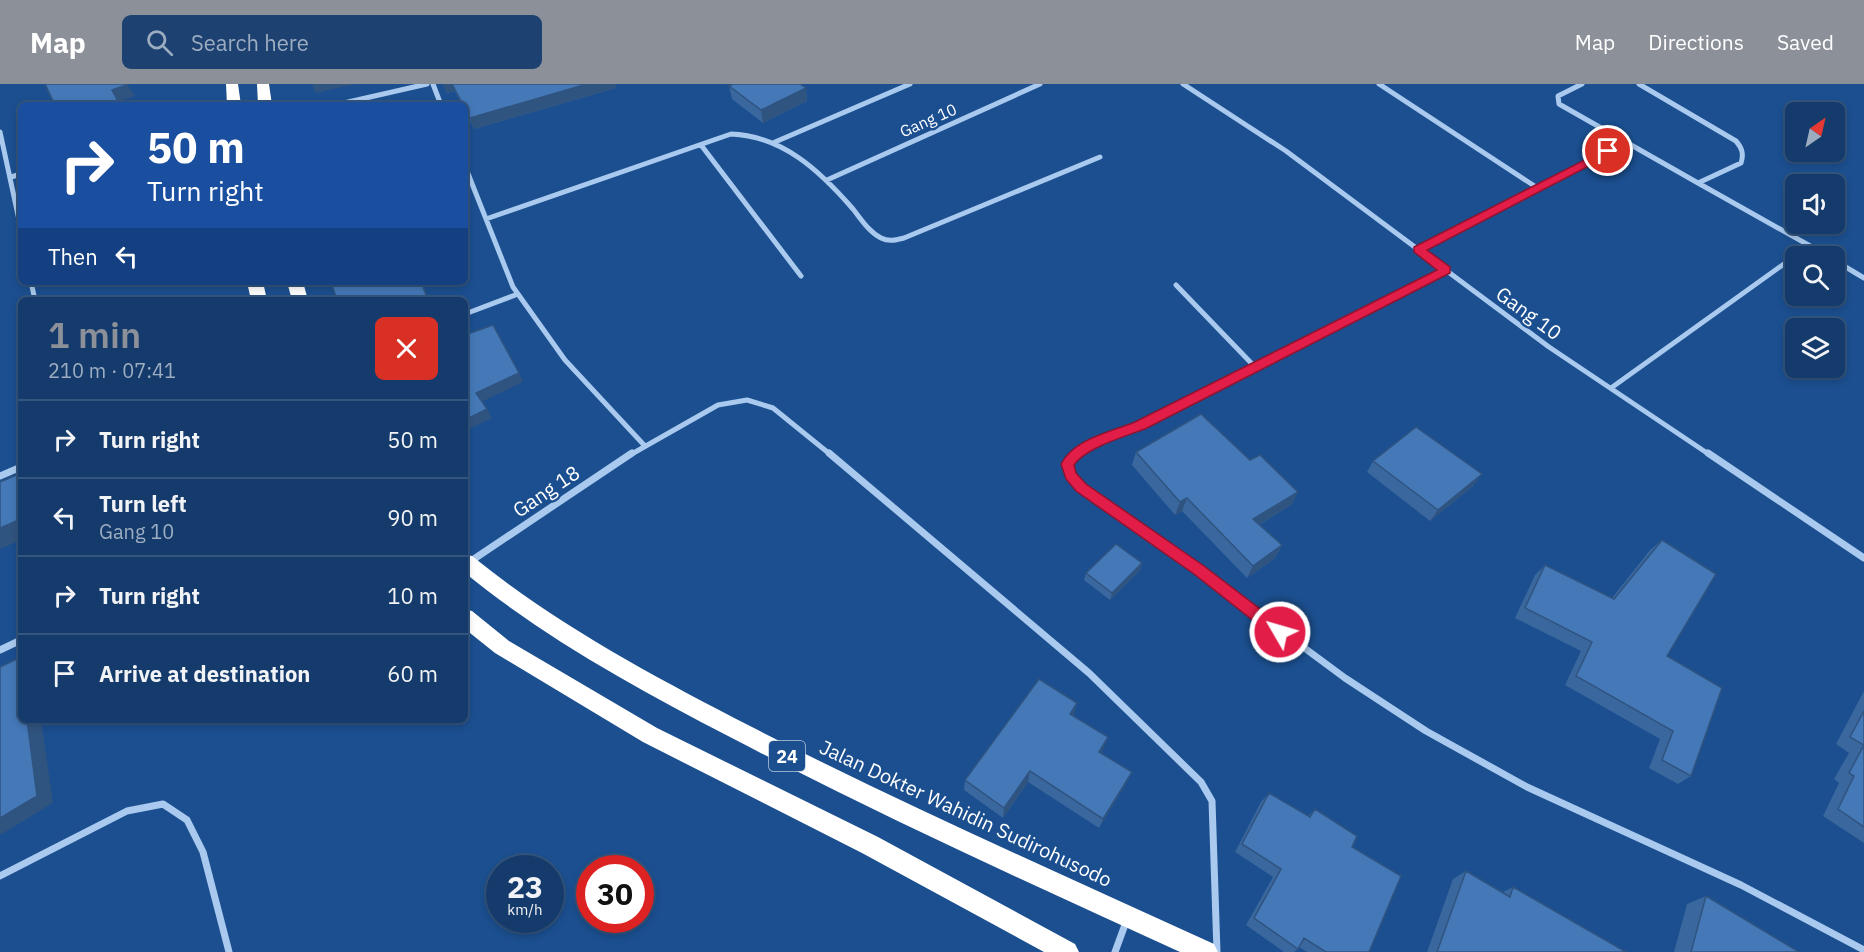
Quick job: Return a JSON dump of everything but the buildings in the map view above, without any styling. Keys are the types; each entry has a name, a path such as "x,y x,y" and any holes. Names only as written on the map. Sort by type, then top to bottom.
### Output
{"highway":[{"path":"232,84 234,102"},
{"path":"262,84 265,102"},
{"name":"Jalan Dokter Wahidin Sudirohusodo","path":"468,564 549,625 627,671 728,725 889,806 1129,915 1174,941 1206,952"},
{"name":"24","path":"468,619 502,647 651,735 870,844 1067,952"}],"street":[{"path":"348,102 427,84"},
{"path":"433,84 440,102"},
{"path":"775,142 910,84"},
{"name":"Gang 10","path":"828,180 1040,84"},
{"name":"Gang 10","path":"1183,84 1286,151 1549,347 1864,558"},
{"path":"1379,84 1536,187"},
{"path":"1582,84 1558,96 1559,104 1809,246"},
{"path":"1642,85 1736,141 1741,147 1743,153 1741,163 1698,183"},
{"path":"0,132 18,213"},
{"path":"486,219 731,134 744,133 775,142 828,180 875,234 891,241 904,238 1100,157"},
{"path":"1418,250 1626,142"},
{"path":"701,145 801,276"},
{"path":"468,174 518,294 564,360 644,445"},
{"path":"11,177 18,175"},
{"path":"1611,388 1785,263"},
{"path":"1845,267 1864,278"},
{"path":"1446,270 1140,425 1091,445 1072,457 1067,464 1070,475 1081,488 1199,570 1280,632 1426,731 1527,787 1741,885 1864,950"},
{"path":"1176,285 1255,367"},
{"path":"468,313 518,294"},
{"name":"Gang 18","path":"468,562 644,445 718,405 747,400 773,408 886,499 1089,673 1201,782 1212,801 1217,952"},
{"path":"0,476 18,468"},
{"path":"0,650 18,641"},
{"path":"0,876 127,811 163,804 187,820 202,852 229,952"},
{"path":"1115,952 1129,915"}],"route":[{"path":"1280,632 1199,570 1081,488 1070,475 1067,464 1072,457 1091,445 1140,425 1446,270 1418,250 1608,151"}]}
